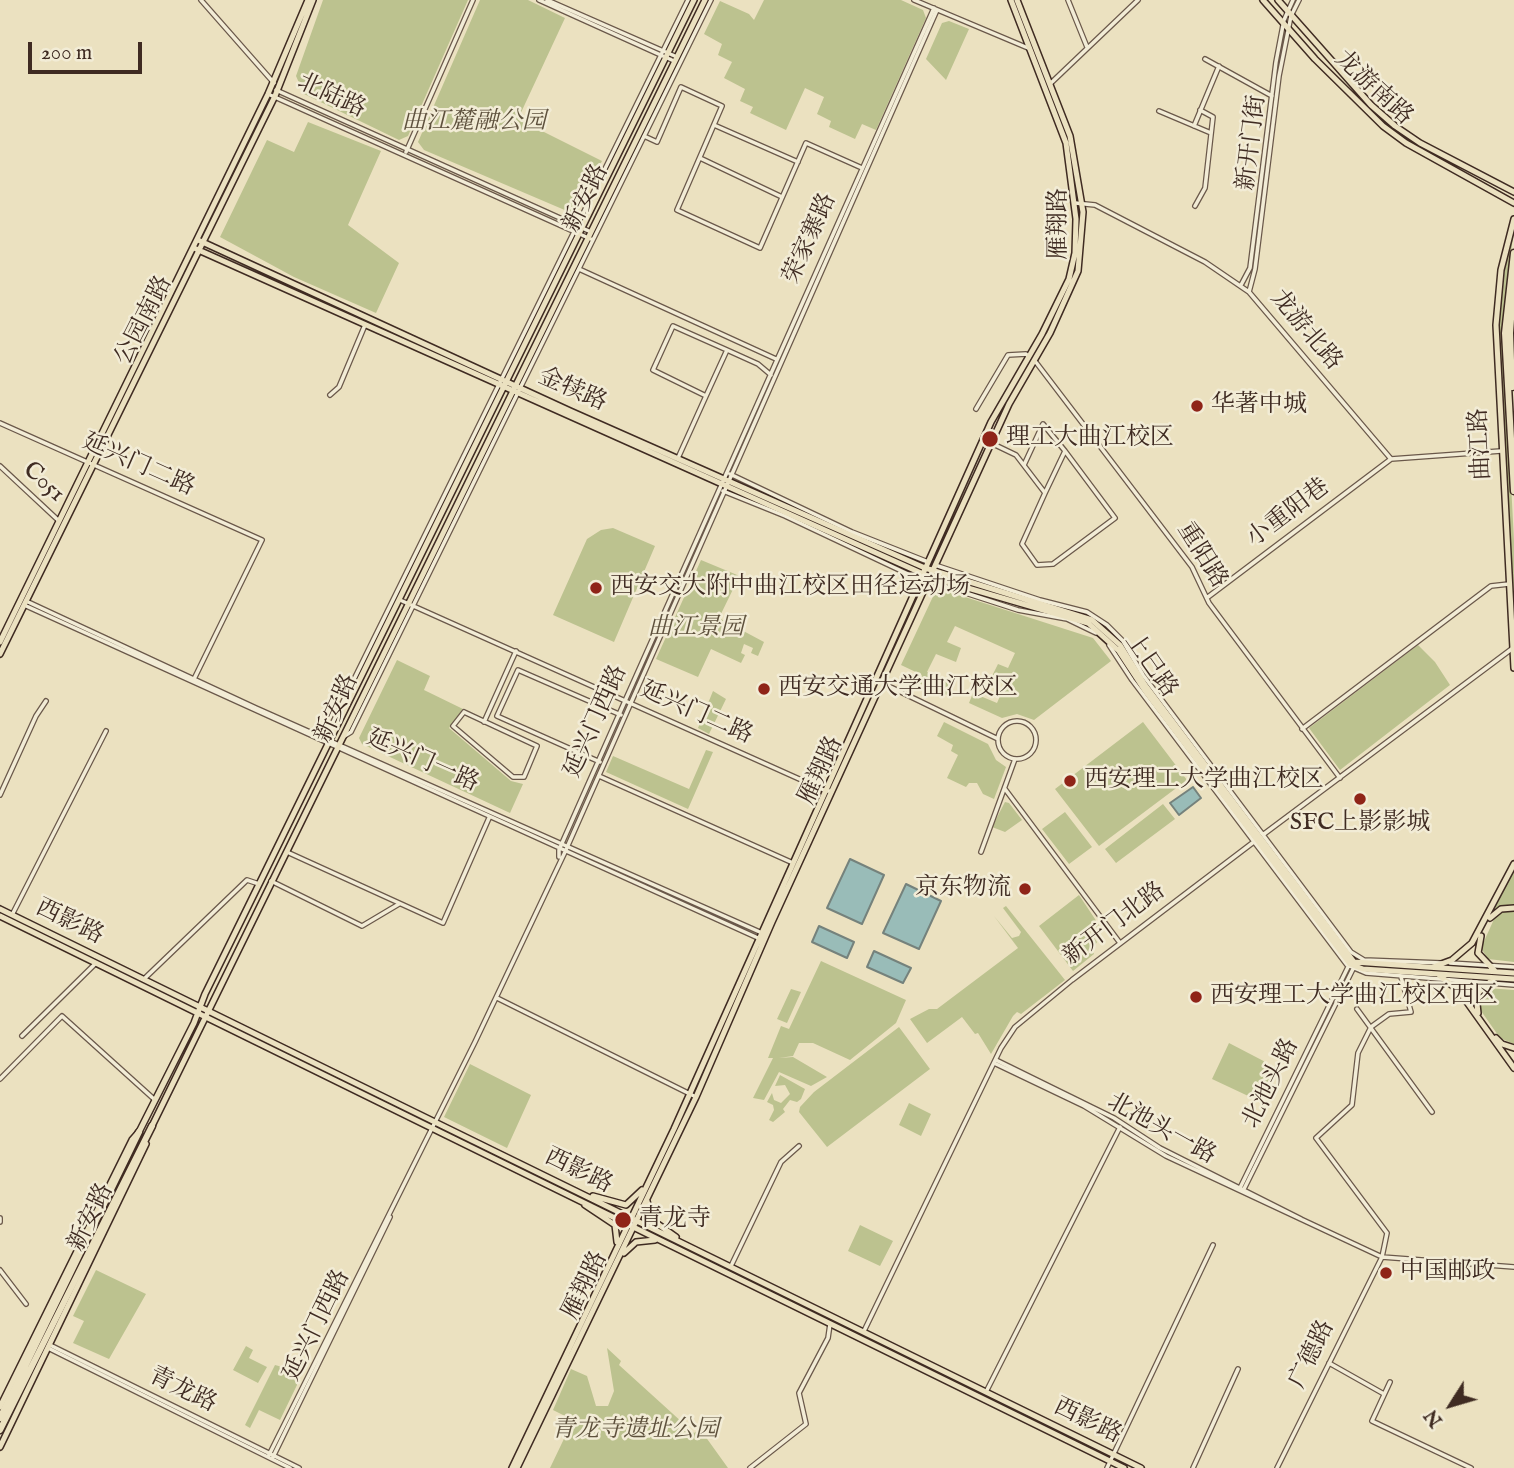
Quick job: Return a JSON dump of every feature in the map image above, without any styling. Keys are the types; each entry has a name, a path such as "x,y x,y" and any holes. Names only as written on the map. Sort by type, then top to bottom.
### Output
{"highway":[{"name":"曲江路","path":"1514,253 1505,333 1514,491"},
{"name":"曲江路","path":"1514,278 1510,333 1514,420"},
{"path":"4,1432 152,1126"},
{"path":"0,1418 139,1132"}],"main road":[{"name":"公园南路","path":"273,94 274,82 310,0"},
{"name":"公园南路","path":"0,642 273,94 310,0"},
{"name":"新安路","path":"0,1407 132,1140 139,1132 201,1009 205,994 334,733 397,598 694,0"},
{"name":"新安路","path":"0,1447 4,1432 49,1347 271,881 517,389 705,0"},
{"name":"雁翔路","path":"1011,0 1063,133 1078,204"},
{"name":"雁翔路","path":"514,1468 615,1250 648,1195 694,1096 878,681 924,570 998,408 1066,302 1078,271 1082,249 1070,136 1017,0"},
{"name":"龙游南路","path":"1263,0 1284,20 1288,30 1383,126 1406,143 1514,202"},
{"name":"龙游南路","path":"1278,0 1371,104 1402,131 1514,192"},
{"name":"曲江路","path":"1514,219 1501,270 1496,308 1501,451 1514,668"},
{"name":"金犊路","path":"201,242 505,378 517,389 924,570"},
{"name":"金犊路","path":"197,249 501,387 517,389 678,458 726,483"},
{"name":"雁翔路","path":"878,681 932,574 1032,358"},
{"name":"公园南路","path":"0,654 61,523"},
{"name":"上巳路","path":"924,570 1017,604 1071,616 1099,630 1119,652 1146,692 1353,964"},
{"name":"雁翔路","path":"763,937 793,863 829,791"},
{"path":"1431,971 1472,943 1514,864"},
{"path":"1497,975 1478,953 1479,939 1494,913 1504,907 1514,908"},
{"name":"西影路","path":"0,909 632,1222 681,1242 864,1333 985,1395 1112,1465 1124,1468"},
{"name":"西影路","path":"0,916 201,1009"},
{"path":"1353,964 1497,975 1514,979"},
{"path":"1431,971 1459,991 1514,1068"},
{"path":"1514,973 1497,975 1476,995 1476,1009 1500,1042 1514,1048"},
{"name":"雁翔路","path":"514,1468 618,1261 652,1176 694,1096"},
{"path":"576,1194 626,1205 638,1196 652,1176"},
{"path":"576,1194 615,1226 618,1234 615,1250"},
{"path":"648,1195 647,1206 652,1220 681,1242"},
{"name":"西影路","path":"632,1222 668,1244 830,1323 1141,1468"},
{"path":"618,1261 638,1241 649,1239 668,1244"}],"street":[{"name":"北陆路","path":"201,0 274,82"},
{"path":"406,153 473,0"},
{"path":"539,0 665,54"},
{"path":"547,0 678,60"},
{"path":"665,54 688,0"},
{"path":"517,389 579,269 592,236 644,136 678,60 711,0"},
{"path":"914,0 1029,49"},
{"path":"1069,0 1087,47"},
{"path":"1050,83 1138,0"},
{"name":"新开门街","path":"1249,292 1255,269 1274,107 1293,0"},
{"name":"新开门街","path":"1241,286 1250,268 1284,20 1299,0"},
{"name":"荣家寨路","path":"726,483 776,359 936,9"},
{"name":"荣家寨路","path":"726,483 936,9"},
{"path":"1205,59 1272,96"},
{"path":"1194,125 1219,66"},
{"path":"644,136 657,142 681,88 722,106 677,210 760,248 806,142 862,169"},
{"name":"北陆路","path":"273,94 592,236"},
{"path":"1159,110 1211,133"},
{"path":"1195,206 1205,188 1213,117 1200,110"},
{"path":"714,125 798,162"},
{"path":"699,159 782,197"},
{"name":"龙游北路","path":"1078,204 1095,205 1205,261 1249,292 1391,459"},
{"path":"579,269 776,359"},
{"path":"330,395 338,387 365,323"},
{"path":"706,396 653,370 673,326 758,364 771,375"},
{"path":"678,458 727,350"},
{"path":"976,409 1008,355 1026,354 1032,358"},
{"name":"重阳路","path":"1032,358 1192,567 1207,597 1340,778"},
{"name":"延兴门二路","path":"0,423 262,540 193,681"},
{"path":"1024,465 1043,424 1065,451 1115,518 1053,564 1037,565 1022,544 1065,451"},
{"path":"991,443 1016,454 1045,493"},
{"path":"1391,459 1501,451"},
{"name":"小重阳巷","path":"1207,597 1391,459"},
{"name":"C051","path":"0,466 61,523"},
{"path":"726,483 852,532 932,574 1080,610 1107,625 1122,641 1258,839"},
{"name":"延兴门西路","path":"565,845 626,702 726,483"},
{"path":"1302,729 1491,586 1509,584"},
{"name":"延兴门二路","path":"397,598 829,791"},
{"name":"延兴门一路","path":"25,603 329,743 339,744 565,845 763,937"},
{"name":"新开门北路","path":"864,1333 995,1061 1009,1036 1026,1016 1513,648"},
{"path":"484,722 516,651"},
{"path":"600,762 498,716 519,670 621,715"},
{"path":"878,681 998,739"},
{"path":"0,795 36,716 46,701"},
{"name":"延兴门西路","path":"271,1456 385,1231 393,1208 497,998 562,851 599,776 626,702"},
{"path":"464,712 484,722 537,746 524,777 513,777 453,726 464,712"},
{"path":"1020,722 1029,726 1035,736 1034,748 1026,757 1015,759 1001,750 998,739 1001,729 1010,723 1020,722"},
{"path":"12,915 106,731"},
{"path":"532,744 536,733"},
{"name":"延兴门一路","path":"339,744 489,818 763,937"},
{"path":"981,852 1015,759"},
{"path":"599,776 793,863"},
{"path":"1005,789 1121,943"},
{"path":"287,852 443,923 489,818"},
{"path":"144,979 247,880 260,885"},
{"path":"271,881 362,926 399,904"},
{"path":"22,1036 97,962"},
{"path":"1353,964 1444,963 1514,967"},
{"path":"1353,964 1400,976 1514,985"},
{"name":"北池头路","path":"1241,1191 1353,964"},
{"path":"1382,1257 1387,1233 1316,1138 1352,1105 1358,1053 1371,1027 1389,1014 1411,1012 1400,976"},
{"path":"497,998 694,1096"},
{"path":"1357,1009 1432,1112"},
{"path":"0,1079 62,1016 155,1100"},
{"name":"北池头一路","path":"995,1061 1084,1106 1153,1149 1382,1257 1514,1267"},
{"name":"北池头一路","path":"995,1061 1114,1118 1144,1140 1241,1191"},
{"path":"985,1395 1120,1128"},
{"path":"730,1268 781,1162 799,1146"},
{"path":"1112,1465 1213,1245"},
{"name":"广德路","path":"1277,1468 1382,1257"},
{"path":"0,1270 26,1304"},
{"path":"750,1468 807,1424 799,1393 828,1338 830,1323"},
{"name":"青龙路","path":"49,1347 299,1468"},
{"path":"1329,1363 1384,1394"},
{"path":"1193,1468 1238,1369"},
{"path":"1390,1382 1372,1421 1471,1468"},
{"name":"青龙路","path":"271,1456 290,1468"}],"green space":[{"path":"323,0 468,0 408,136 399,140 304,94 296,76"},
{"name":"曲江麓融公园","path":"480,0 528,0 565,18 518,119 602,161 574,214 424,150 418,142"},
{"path":"764,0 901,0 923,10 926,18 876,130 862,124 855,139 829,127 831,121 817,114 824,97 805,88 786,130 750,113 753,107 740,101 745,89 724,78 732,62 718,55 722,44 704,34 720,1 749,14 754,20"},
{"path":"949,21 969,29 946,80 926,59 942,23"},
{"path":"308,122 381,151 348,225 399,263 376,313 294,277 220,237 267,140 294,152"},
{"path":"1514,227 1503,328 1514,541 1514,628 1498,341 1501,284"},
{"path":"613,528 655,546 614,642 553,615 587,539 601,530"},
{"name":"曲江景园","path":"701,560 742,577 738,579 719,618 764,642 758,656 751,653 753,648 744,644 741,653 745,655 741,663 711,649 698,677 656,659"},
{"path":"937,588 1093,638 1111,661 1034,720 1017,714 1002,718 969,703 973,693 997,703 1005,685 991,678 998,664 1008,668 1015,653 955,626 947,642 961,648 956,662 936,654 927,672 954,685 949,696 919,683 922,675 901,665"},
{"path":"1418,645 1435,662 1450,685 1340,770 1309,728"},
{"path":"397,660 430,676 424,690 463,709 449,728 511,781 523,784 510,813 362,744 359,738"},
{"path":"713,691 726,699 709,734 698,728"},
{"path":"944,722 988,744 996,760 1006,767 994,799 983,794 977,783 969,783 966,787 947,778 958,755 951,751 953,745 937,736"},
{"path":"1143,722 1187,780 1099,846 1055,789"},
{"path":"706,750 713,752 688,809 606,772 613,756 689,789"},
{"path":"1005,802 1009,803 1022,820 1005,832 992,827"},
{"path":"1163,804 1175,819 1116,863 1105,849"},
{"path":"1065,812 1092,847 1069,864 1042,829"},
{"path":"1514,867 1514,906 1503,906 1493,911"},
{"path":"1079,895 1099,925 1090,932 1097,942 1092,950 1094,954 1073,971 1039,926"},
{"path":"1006,906 1065,980 1021,1014 1017,1012 1013,1016 991,1054 978,1033 975,1034 962,1017 927,1043 910,1019 929,1009 937,1009 1018,948 994,916 1012,938 1019,936 1021,932 1003,908"},
{"path":"1505,911 1514,912 1514,962 1488,959 1481,948 1495,917"},
{"path":"821,961 906,1000 896,1023 850,1060 813,1043 799,1043 793,1056 779,1058 793,1057 827,1077 811,1086 779,1072 764,1100 753,1098 773,1058 768,1058 781,1026 789,1029"},
{"path":"1486,988 1514,990 1514,1044 1500,1038 1479,1008 1479,996"},
{"path":"791,989 801,992 787,1023 777,1019"},
{"path":"899,1027 930,1069 827,1147 799,1112 800,1107 814,1092"},
{"path":"1229,1043 1277,1068 1261,1102 1212,1079"},
{"path":"470,1064 531,1095 507,1148 444,1117"},
{"path":"780,1075 805,1089 801,1099 797,1102 790,1100 783,1109 785,1112 773,1122 769,1120 774,1110 773,1105 767,1102 772,1093 774,1100 781,1103 790,1094 785,1085 775,1086"},
{"path":"909,1103 931,1114 921,1136 899,1125"},
{"path":"860,1225 893,1241 880,1266 848,1251"},
{"path":"96,1270 146,1294 109,1359 73,1343 84,1321 73,1316"},
{"path":"246,1346 253,1350 249,1358 267,1367 258,1383 233,1370"},
{"name":"青龙寺遗址公园","path":"607,1348 621,1361 619,1365 694,1433 700,1429 728,1468 550,1468 573,1420 553,1410 571,1369 587,1376 596,1406 608,1406 614,1391"},
{"path":"275,1365 293,1370 297,1376 297,1385 280,1420 259,1410 250,1428 245,1425"}],"water":[{"path":"1193,787 1201,798 1179,815 1170,803"},
{"path":"850,859 884,875 862,924 827,908"},
{"path":"906,884 941,901 919,949 883,933"},
{"path":"819,926 854,942 847,958 812,942"},
{"path":"874,951 911,968 903,983 867,967"}],"place":[{"name":"华著中城","path":"1197,406"},
{"name":"理工大曲江校区","path":"990,439"},
{"name":"西安交大附中曲江校区田径运动场","path":"596,588"},
{"name":"西安交通大学曲江校区","path":"764,689"},
{"name":"西安理工大学曲江校区","path":"1070,781"},
{"name":"SFC上影影城","path":"1360,799"},
{"name":"京东物流","path":"1025,889"},
{"name":"西安理工大学曲江校区西区","path":"1196,997"},
{"name":"青龙寺","path":"623,1220"},
{"name":"中国邮政","path":"1386,1273"}]}
